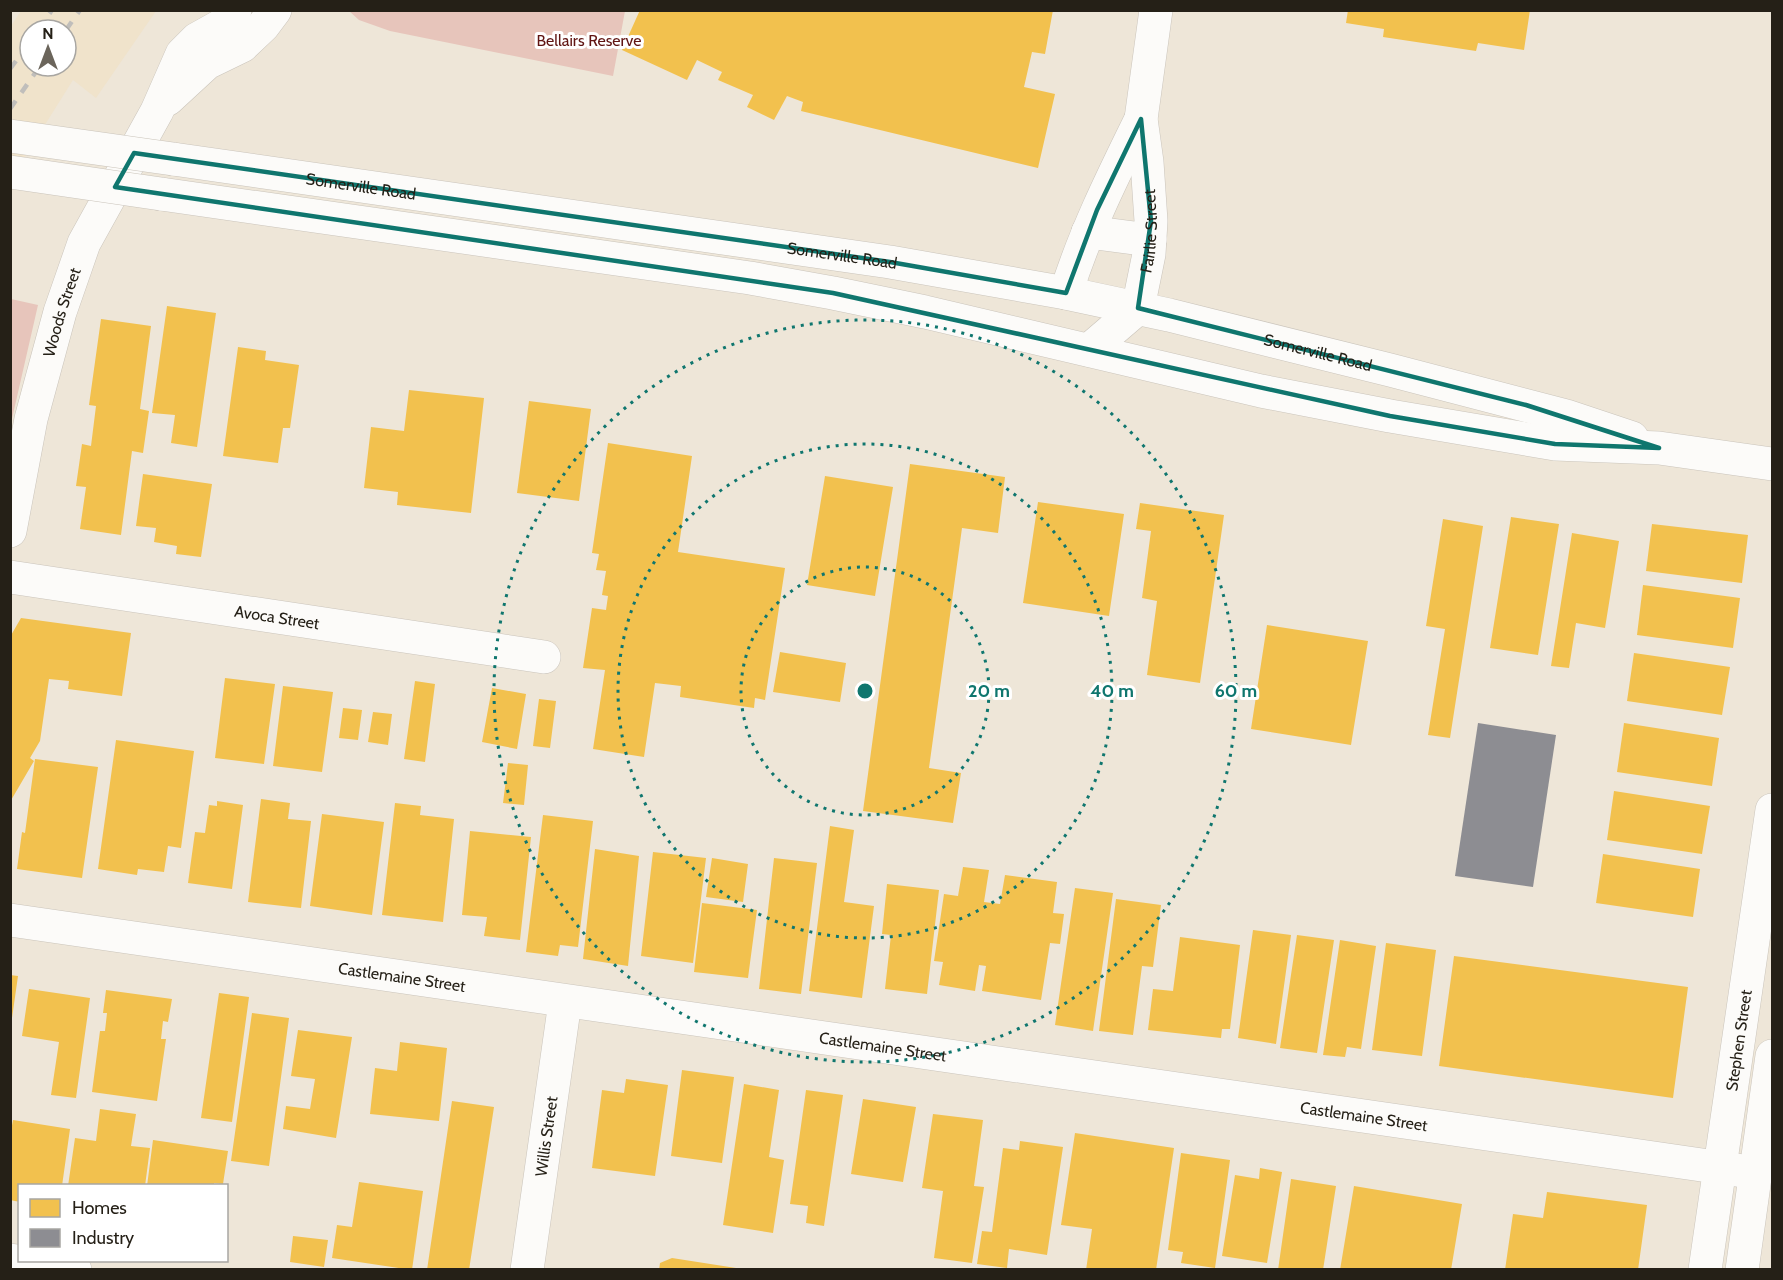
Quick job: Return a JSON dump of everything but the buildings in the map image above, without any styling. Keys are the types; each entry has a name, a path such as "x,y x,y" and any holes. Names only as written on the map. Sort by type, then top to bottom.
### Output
{"street":[{"name":"Fairlie Street","path":"1138,308 1150,240 1150,189 1141,119 1156,10"},
{"name":"Woods Street","path":"10,531 31,419 68,286 84,243 157,111 185,50 196,39 224,24 253,14"},
{"name":"Fairlie Street","path":"1066,292 1088,231 1141,119"},
{"name":"Somerville Road","path":"10,136 890,262 1066,292 1526,405 1609,429 1659,448"},
{"name":"Somerville Road","path":"10,172 750,278 874,301 1261,391 1479,432 1568,446 1659,448 1773,464"},
{"path":"1088,231 1150,240"},
{"path":"1066,292 1089,350 1138,308"},
{"name":"Avoca Street","path":"10,577 544,657"},
{"name":"Stephen Street","path":"1705,1269 1773,810"},
{"name":"Castlemaine Street","path":"10,920 1756,1173"},
{"name":"Willis Street","path":"527,1269 566,1002"},
{"path":"1734,1070 1772,1068 1742,1269"},
{"path":"24,1262 75,1269"}],"highlighted area":[{"path":"1141,119 1151,221 1138,308 1526,405 1659,448 1555,444 1390,416 833,293 115,187 134,153 890,262 1066,293 1097,210"}],"shaded area":[{"path":"21,11 156,11 96,98 73,80 11,179 11,26"}],"green space":[{"name":"Bellairs Reserve","path":"349,11 625,11 613,76 390,31 359,20"},
{"path":"10,299 38,305 11,423"}],"railway":[{"path":"46,18 52,10"},
{"path":"74,18 80,10"},
{"path":"10,69 18,58"},
{"path":"10,109 32,78"}]}
